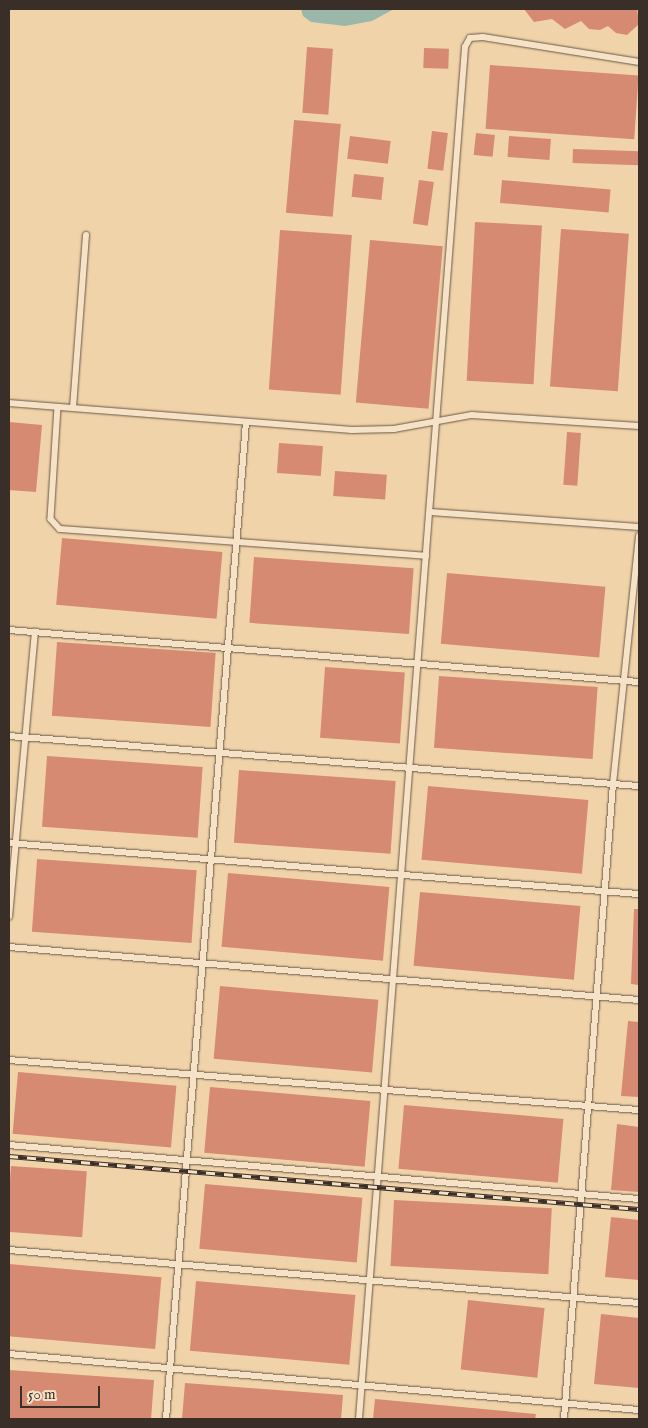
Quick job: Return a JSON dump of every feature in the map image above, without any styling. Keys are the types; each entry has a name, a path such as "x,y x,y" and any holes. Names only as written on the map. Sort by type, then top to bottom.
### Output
{"lane":[{"path":"359,1419 416,662 438,419 467,42 477,36 639,62"},
{"path":"72,408 86,235"},
{"path":"9,403 246,423 374,430 438,419 508,415 639,426"},
{"path":"58,407 51,519 56,527 426,556"},
{"path":"166,1419 200,966 246,423"},
{"path":"430,512 639,527"},
{"path":"564,1419 613,784 622,681 639,536"},
{"path":"9,630 416,662 639,682"},
{"path":"9,918 35,632"},
{"path":"9,736 219,751 639,786"},
{"path":"9,843 210,861 400,874 639,894"},
{"path":"9,948 392,982 639,1000"},
{"path":"9,1060 639,1110"},
{"path":"9,1145 639,1199"},
{"path":"9,1250 639,1303"},
{"path":"9,1354 639,1410"}],"shaded area":[{"path":"301,9 394,9 372,21 345,26 311,22 303,16"}],"building":[{"path":"524,9 637,9 639,24 627,35 616,33 608,26 600,30 589,29 581,21 565,29 552,19 534,22"},
{"path":"307,47 333,49 328,115 302,113"},
{"path":"424,48 449,49 448,69 423,68"},
{"path":"490,65 639,75 634,139 486,129"},
{"path":"294,120 341,124 333,217 286,213"},
{"path":"432,131 448,133 443,171 427,169"},
{"path":"476,133 495,135 493,157 474,155"},
{"path":"350,136 391,141 388,164 347,159"},
{"path":"509,136 551,139 549,160 508,157"},
{"path":"573,149 639,151 638,165 573,163"},
{"path":"354,174 384,177 381,200 352,197"},
{"path":"419,180 434,182 428,226 413,224"},
{"path":"502,180 611,189 609,212 500,203"},
{"path":"475,222 542,226 534,384 467,381"},
{"path":"561,229 629,234 618,391 550,387"},
{"path":"280,230 352,235 341,395 269,390"},
{"path":"370,240 443,246 429,409 356,402"},
{"path":"9,422 42,425 36,492 9,490"},
{"path":"567,432 581,433 577,486 563,485"},
{"path":"279,443 323,446 321,476 277,473"},
{"path":"335,471 387,475 385,500 333,496"},
{"path":"62,538 222,552 217,619 56,605"},
{"path":"254,557 414,568 409,634 249,623"},
{"path":"447,573 605,587 599,658 441,644"},
{"path":"57,642 216,653 210,727 52,716"},
{"path":"325,667 405,673 400,743 320,738"},
{"path":"439,676 598,687 593,759 434,748"},
{"path":"47,756 203,767 198,838 42,827"},
{"path":"239,770 396,781 391,854 234,843"},
{"path":"428,786 588,800 582,874 422,860"},
{"path":"37,859 197,870 192,943 32,932"},
{"path":"228,873 389,887 383,961 222,947"},
{"path":"420,892 580,906 574,980 414,966"},
{"path":"634,909 639,909 639,985 631,984"},
{"path":"220,986 378,1000 372,1073 214,1059"},
{"path":"628,1021 639,1022 639,1097 621,1096"},
{"path":"18,1072 176,1086 171,1148 13,1134"},
{"path":"210,1087 370,1101 365,1167 204,1153"},
{"path":"404,1105 563,1119 558,1183 398,1169"},
{"path":"617,1124 639,1127 639,1192 611,1190"},
{"path":"11,1166 87,1171 82,1237 9,1232"},
{"path":"205,1184 362,1198 357,1263 199,1249"},
{"path":"394,1200 552,1208 548,1274 391,1266"},
{"path":"611,1217 639,1220 639,1280 605,1277"},
{"path":"9,1264 161,1277 155,1349 9,1336"},
{"path":"196,1281 355,1295 349,1365 190,1351"},
{"path":"468,1300 545,1308 537,1378 461,1370"},
{"path":"601,1314 639,1318 639,1388 594,1384"},
{"path":"9,1370 154,1380 151,1419 9,1419"},
{"path":"185,1383 343,1395 341,1419 182,1419"},
{"path":"375,1399 536,1414 535,1419 373,1419"}],"railway":[{"path":"9,1156 639,1209"}]}
